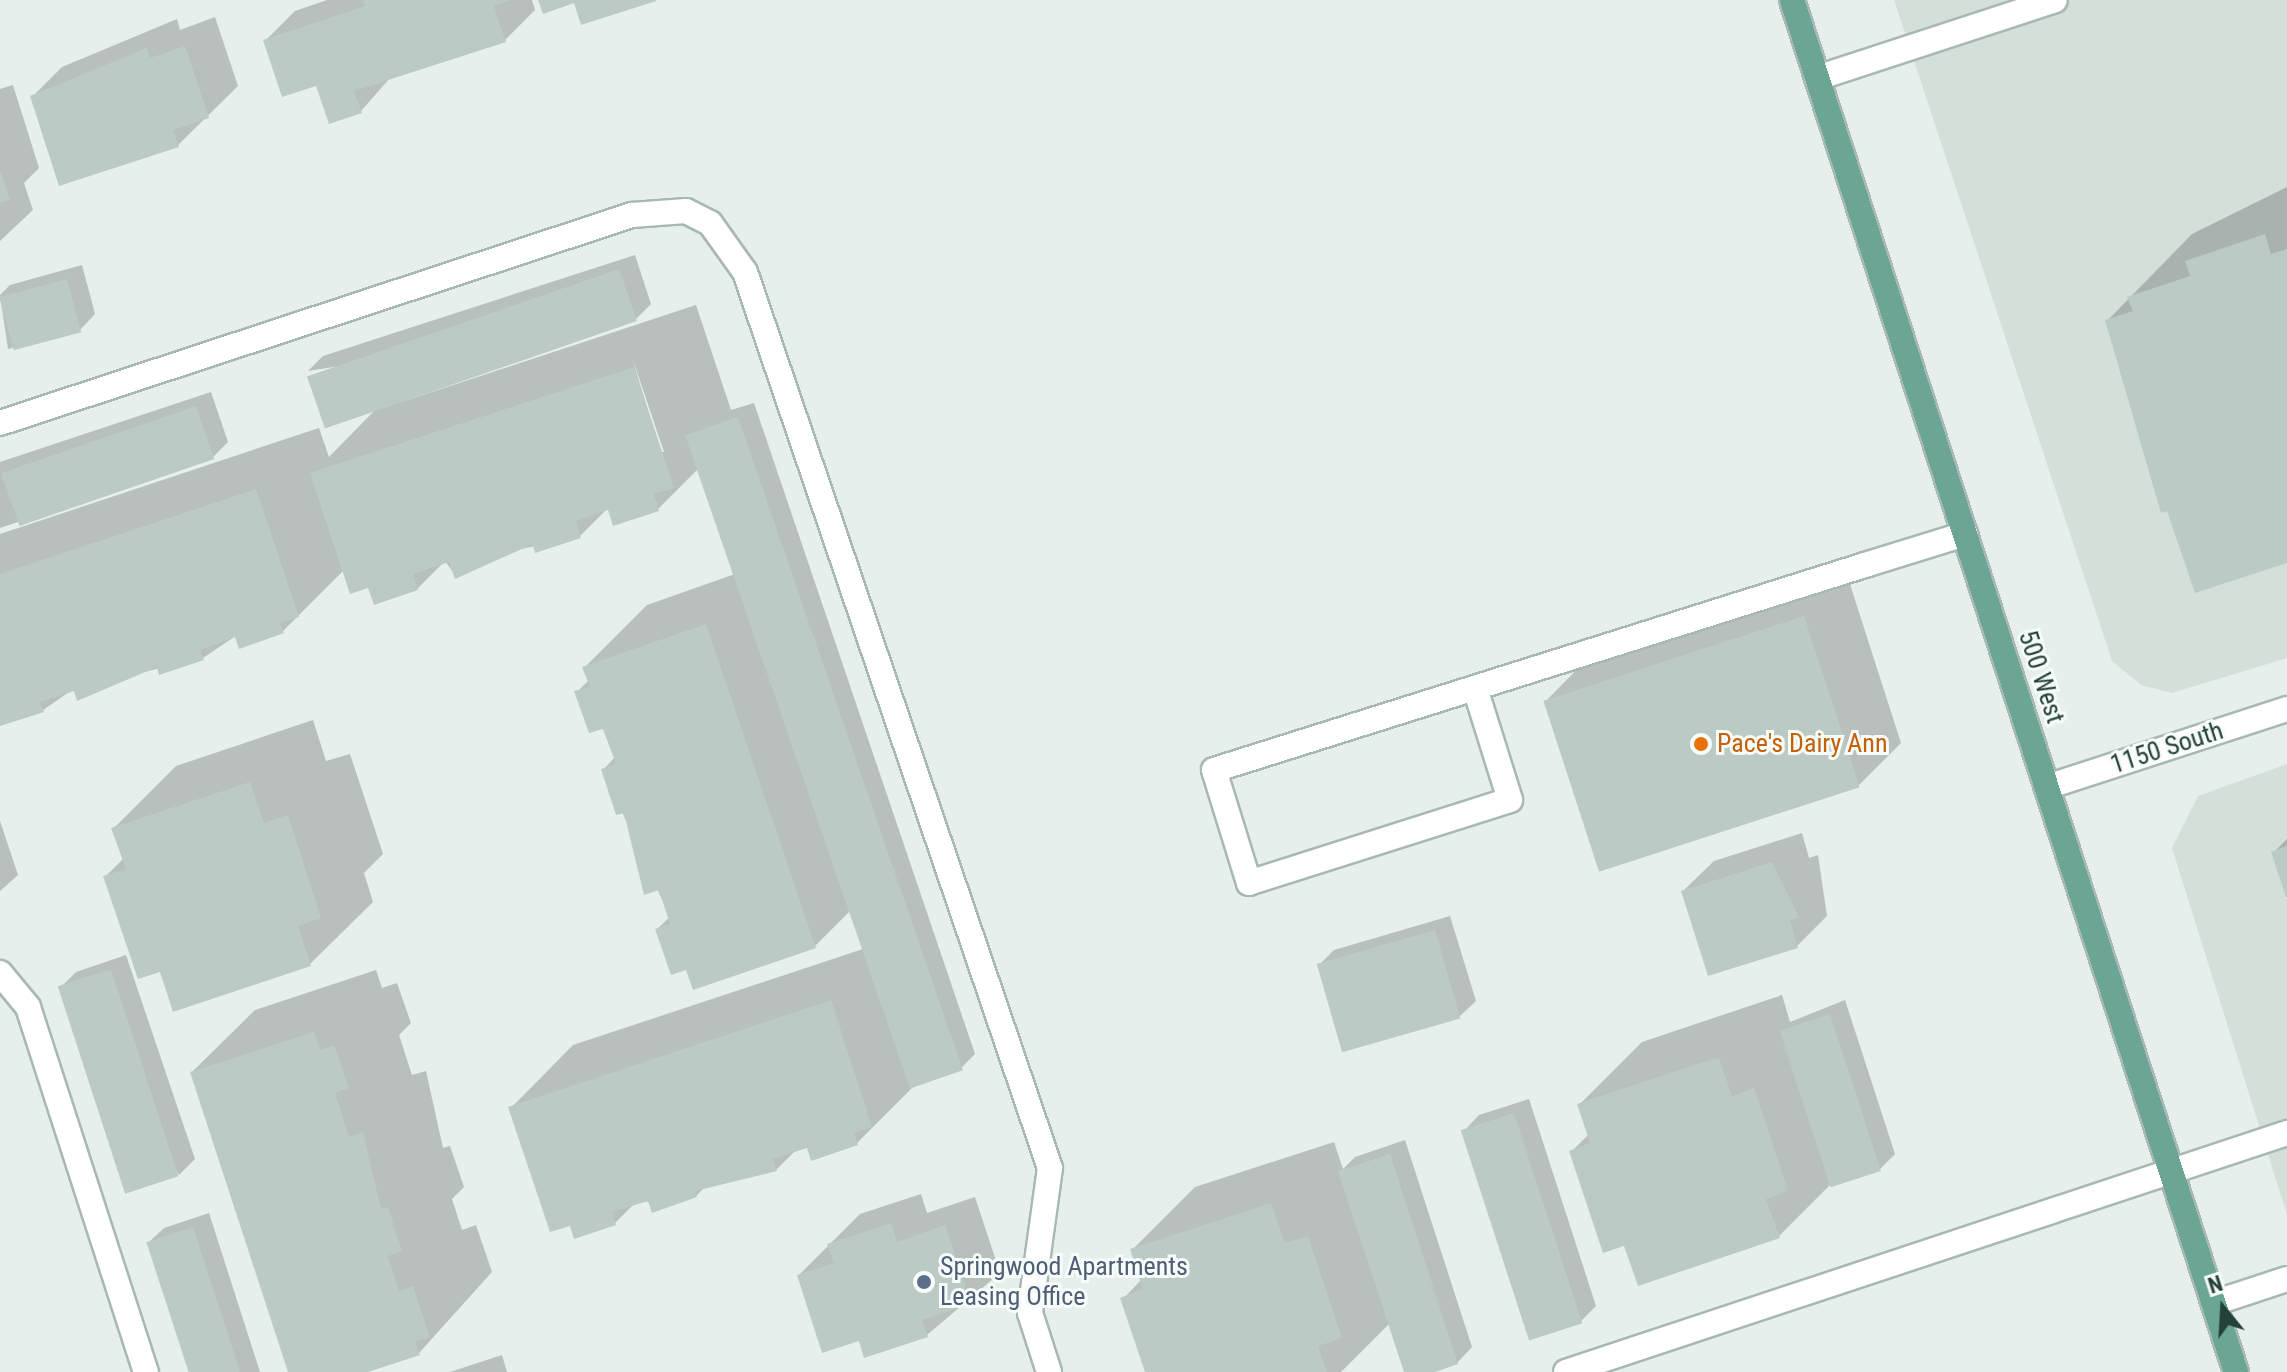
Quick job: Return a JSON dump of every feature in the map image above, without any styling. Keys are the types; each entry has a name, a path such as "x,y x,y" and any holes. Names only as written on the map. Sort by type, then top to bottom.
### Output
{"main road":[{"name":"500 West","path":"1792,0 2236,1372"}],"street":[{"path":"1817,78 2055,0"},
{"path":"0,423 605,223 659,210 686,211 710,223 745,272 1050,1168 1030,1313 1049,1372"},
{"path":"1475,688 1510,800 1249,883 1214,770 1965,534"},
{"name":"1150 South","path":"2047,787 2287,709"},
{"path":"0,973 28,1007 146,1372"},
{"path":"1566,1372 2287,1133"},
{"path":"2214,1303 2287,1279"}],"shaded area":[{"path":"1894,0 2287,0 2287,658 2172,693 2141,685 2112,661"},
{"path":"2287,764 2287,1215 2172,848 2198,796"}],"building":[{"path":"363,0 511,0 494,6 506,42 354,91 362,113 329,124 316,86 282,97 263,40 365,6"},
{"path":"538,0 656,1 581,25 574,3 543,14"},
{"path":"185,46 209,118 173,130 179,147 59,186 30,96 147,48 150,58"},
{"path":"0,170 10,200 0,203"},
{"path":"2265,234 2271,254 2287,249 2287,563 2195,593 2167,511 2161,513 2105,320 2133,311 2127,297 2190,276 2185,261"},
{"path":"619,269 637,321 325,428 307,376"},
{"path":"67,279 81,332 14,350 0,297"},
{"path":"634,367 674,488 654,494 659,511 613,526 608,510 576,521 581,538 535,553 533,544 455,579 449,562 413,574 418,590 374,605 368,588 350,594 310,473"},
{"path":"196,406 214,459 19,526 1,473"},
{"path":"738,417 963,1070 910,1089 685,435"},
{"path":"256,489 299,617 280,623 284,633 239,649 235,637 200,650 204,660 159,675 157,667 77,701 74,691 40,702 44,712 0,726 0,574"},
{"name":"Pace's Dairy Ann","path":"1804,616 1860,787 1599,872 1543,701"},
{"path":"706,624 816,948 693,990 686,970 671,975 655,929 670,924 659,890 644,895 624,813 616,815 601,769 616,764 603,729 589,733 574,691 590,687 582,667"},
{"path":"250,782 264,823 288,815 321,918 298,926 311,966 173,1012 160,972 138,979 103,876 126,869 111,828"},
{"path":"2287,846 2287,897 2286,897 2271,852"},
{"path":"1772,862 1799,917 1790,920 1798,948 1708,976 1681,891"},
{"path":"1435,930 1460,1018 1342,1052 1317,964"},
{"path":"111,969 178,1176 125,1194 58,986"},
{"path":"831,1000 872,1127 854,1133 858,1145 811,1161 807,1148 773,1159 777,1171 695,1191 697,1197 652,1213 648,1201 612,1212 616,1225 574,1239 570,1226 550,1232 508,1107"},
{"path":"1830,1014 1881,1171 1831,1187 1780,1030"},
{"path":"314,1032 320,1050 334,1045 349,1088 335,1093 349,1137 363,1132 381,1209 388,1207 402,1251 388,1256 399,1291 413,1286 430,1337 415,1342 420,1355 368,1372 288,1372 190,1072"},
{"path":"1719,1057 1732,1096 1754,1088 1788,1191 1766,1199 1780,1238 1638,1286 1624,1246 1603,1253 1569,1151 1590,1143 1577,1104"},
{"path":"1514,1113 1582,1323 1529,1340 1461,1130"},
{"path":"1390,1154 1458,1364 1435,1372 1404,1372 1338,1171"},
{"path":"1271,1203 1285,1243 1308,1236 1342,1338 1318,1346 1327,1372 1145,1372 1120,1298 1143,1289 1130,1249"},
{"path":"891,1223 897,1242 945,1225 971,1304 922,1320 928,1337 864,1358 859,1341 822,1353 797,1275 834,1263 827,1244"},
{"path":"193,1227 240,1372 189,1372 146,1242"}],"place":[{"name":"Pace's Dairy Ann","path":"1701,744"},
{"name":"Springwood Apartments Leasing Office","path":"924,1282"}]}
